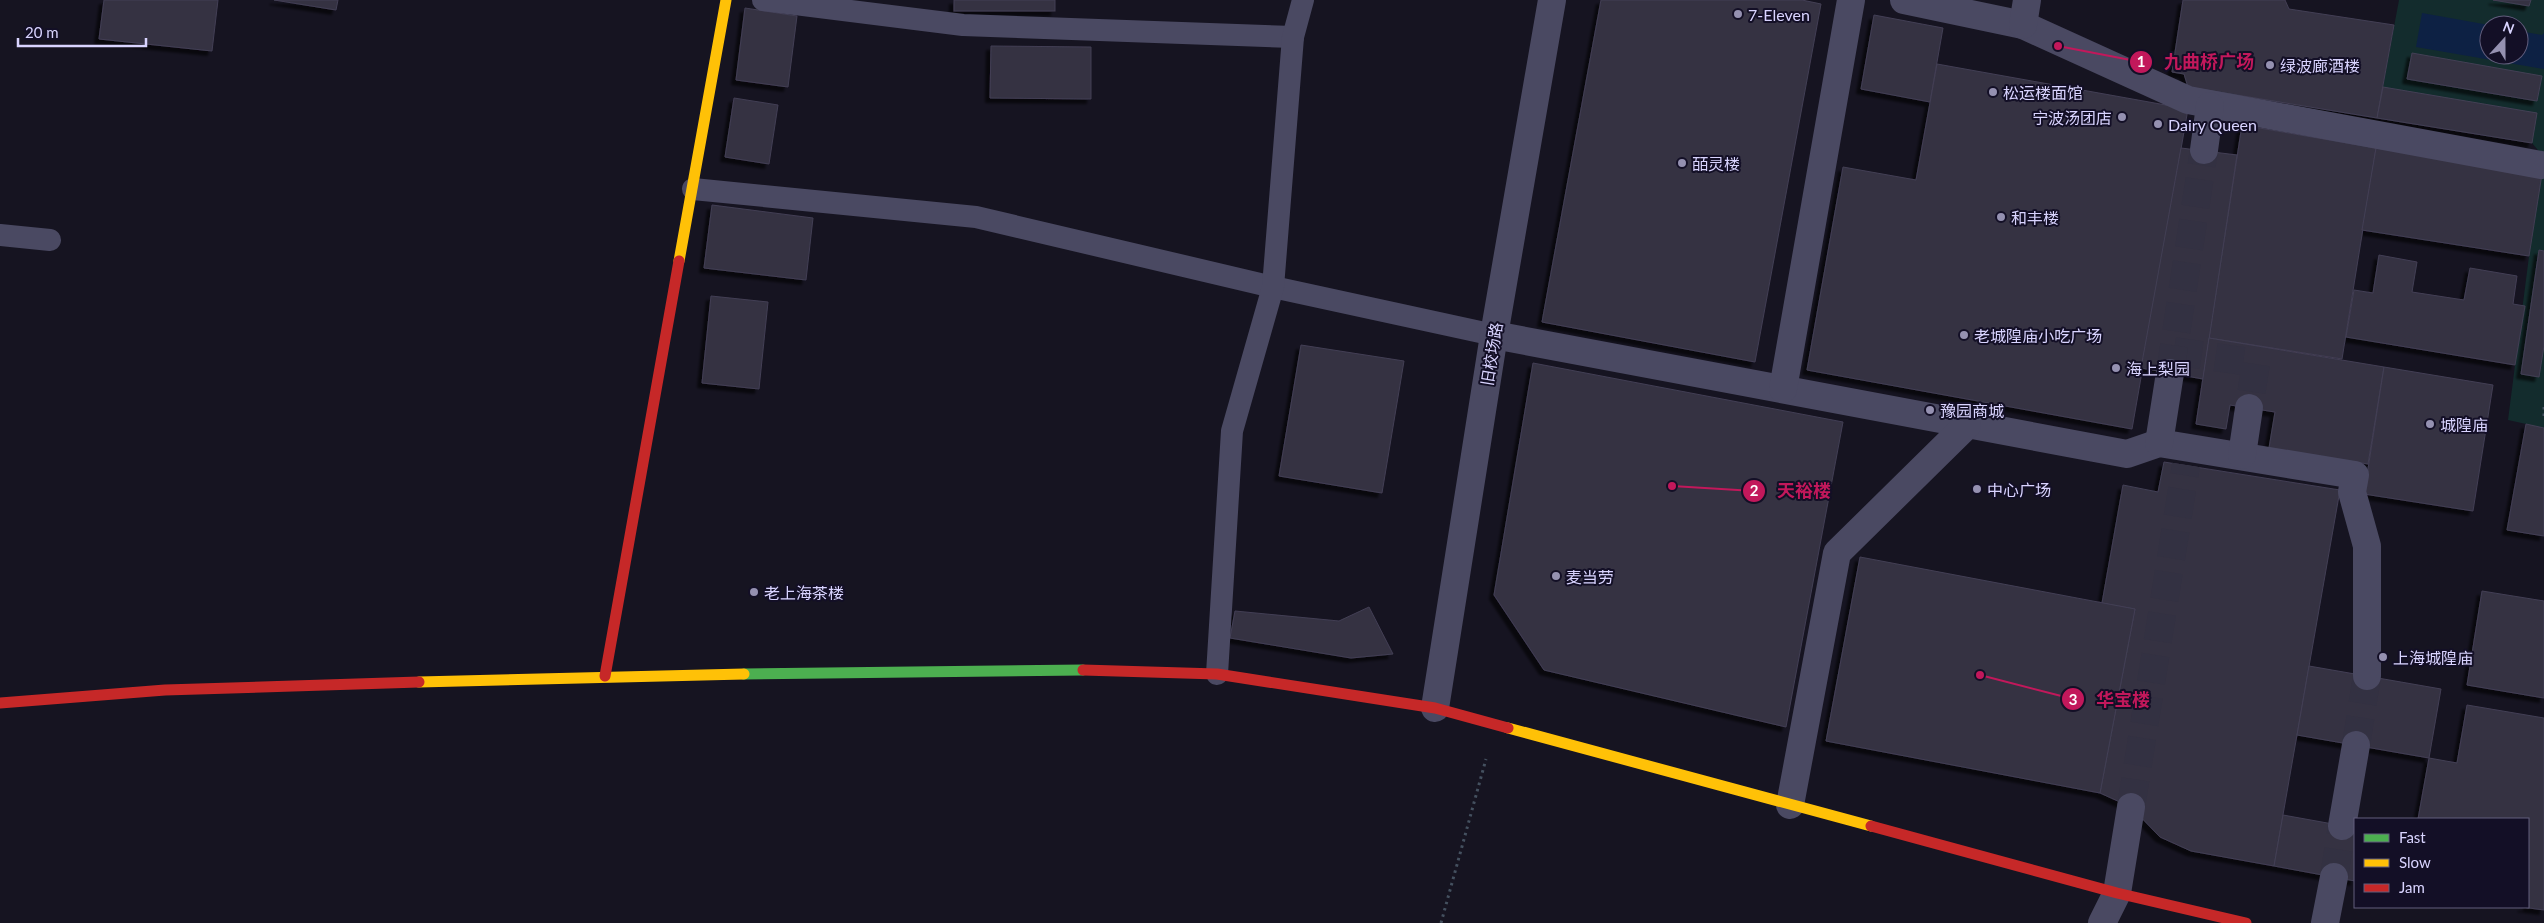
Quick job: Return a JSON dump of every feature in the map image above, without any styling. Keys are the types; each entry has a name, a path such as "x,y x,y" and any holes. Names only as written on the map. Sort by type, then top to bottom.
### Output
{"street":[{"path":"605,676 726,0"},
{"name":"旧校场路","path":"1435,708 1494,335 1552,0"},
{"path":"1783,389 1851,0"},
{"path":"1904,0 2024,12 2188,100 2210,106 2541,165"},
{"path":"2204,150 2210,106"},
{"path":"1494,335 2127,454 2159,442 2187,456 2242,455 2355,474 2352,492 2367,546 2367,676"},
{"path":"2159,442 2170,373"},
{"path":"2242,455 2249,408"},
{"path":"1790,805 1837,553 1966,424"},
{"path":"0,703 165,690 605,676 1112,670 1217,674 1435,708 2118,893 2246,923"},
{"path":"2342,826 2356,745"},
{"path":"2102,923 2118,893 2131,808"},
{"path":"2325,923 2334,877"}],"lane":[{"path":"762,0 963,25 1292,37"},
{"path":"1217,674 1232,431 1273,287 1292,37 1303,0"},
{"path":"693,189 976,217 1273,287 1494,335"},
{"path":"0,235 50,240"}],"path":[{"path":"2544,406 2544,416"},
{"path":"1441,923 1496,725"}],"green space":[{"path":"2399,0 2544,0 2544,428 2508,420 2542,155 2532,143 2377,118"}],"water":[{"path":"2422,13 2479,23 2479,58 2416,47"},
{"path":"2529,33 2542,35 2544,33 2544,69 2521,65 2529,65"}],"building":[{"path":"104,0 218,0 212,51 99,39"},
{"path":"274,0 338,0 336,10"},
{"path":"954,0 1055,0 1055,11 954,11"},
{"name":"皕灵楼","path":"1601,0 1802,0 1821,4 1755,362 1542,322"},
{"path":"2183,0 2285,0 2289,9 2394,25 2377,118 2188,87 2184,74 2172,72"},
{"path":"2493,0 2531,0 2529,6"},
{"path":"745,8 797,16 788,87 736,80"},
{"path":"1874,15 1943,28 1930,102 1861,89"},
{"path":"991,46 1091,47 1091,99 990,98"},
{"path":"2412,53 2542,76 2537,101 2407,79"},
{"name":"和丰楼","path":"1937,64 2188,109 2132,429 1807,370 1843,167 1916,180"},
{"path":"2383,87 2537,113 2532,143 2377,118"},
{"path":"734,98 778,105 769,164 725,157"},
{"path":"2242,125 2376,148 2342,359 2209,338"},
{"path":"2181,148 2237,155 2203,379 2141,368"},
{"path":"2376,148 2542,174 2529,256 2362,230"},
{"path":"712,205 813,218 806,280 704,268"},
{"path":"2539,250 2544,251 2544,346 2539,377 2521,374"},
{"path":"2379,255 2417,262 2412,292 2464,300 2470,268 2517,276 2513,304 2525,306 2515,365 2346,337 2354,290 2373,293"},
{"path":"711,296 768,302 759,389 702,383"},
{"path":"2209,338 2384,367 2368,464 2269,448 2275,412 2230,405 2226,429 2196,424"},
{"path":"1301,345 1404,361 1382,493 1279,476"},
{"path":"1533,363 1843,422 1786,727 1544,670 1494,595"},
{"name":"城隍庙","path":"2384,367 2493,385 2473,511 2364,494"},
{"path":"2526,424 2544,428 2544,536 2507,530"},
{"path":"2164,462 2340,490 2274,866 2191,851 2160,837 2131,807 2100,793 2135,609 2102,603 2123,485 2158,492"},
{"path":"1860,557 2135,609 2100,793 1826,741"},
{"path":"2482,591 2544,601 2544,698 2467,685"},
{"path":"1369,607 1393,654 1351,658 1230,638 1235,611 1339,621"},
{"path":"2309,666 2441,689 2429,758 2297,735"},
{"path":"2467,705 2544,718 2544,910 2529,908 2529,818 2418,818 2429,758 2457,763"},
{"path":"2283,815 2354,828 2354,881 2274,866"}],"tunnel":[{"path":"2170,373 2204,150"},
{"path":"2174,351 2256,363 2249,408"},
{"path":"2131,807 2186,465"},
{"path":"2356,745 2367,676"},
{"path":"2334,877 2342,826"}],"traffic: fast":[{"path":"744,674 1083,670"}],"traffic: slow":[{"path":"679,261 726,0"},
{"path":"419,682 744,674"},
{"path":"1508,728 1871,826"}],"traffic: jam":[{"path":"605,676 679,261"},
{"path":"1083,670 1217,674 1435,708 1508,728"},
{"path":"0,703 165,690 419,682"},
{"path":"1871,826 2117,893 2246,923"}],"place":[{"name":"7-Eleven","path":"1738,14"},
{"name":"九曲桥广场","path":"2058,46"},
{"name":"绿波廊酒楼","path":"2270,65"},
{"name":"松运楼面馆","path":"1993,92"},
{"name":"宁波汤团店","path":"2122,117"},
{"name":"Dairy Queen","path":"2158,124"},
{"name":"皕灵楼","path":"1682,163"},
{"name":"和丰楼","path":"2001,217"},
{"name":"老城隍庙小吃广场","path":"1964,335"},
{"name":"海上梨园","path":"2116,368"},
{"name":"豫园商城","path":"1930,410"},
{"name":"城隍庙","path":"2430,424"},
{"name":"天裕楼","path":"1672,486"},
{"name":"中心广场","path":"1977,489"},
{"name":"麦当劳","path":"1556,576"},
{"name":"老上海茶楼","path":"754,592"},
{"name":"上海城隍庙","path":"2383,657"},
{"name":"华宝楼","path":"1980,675"}]}
